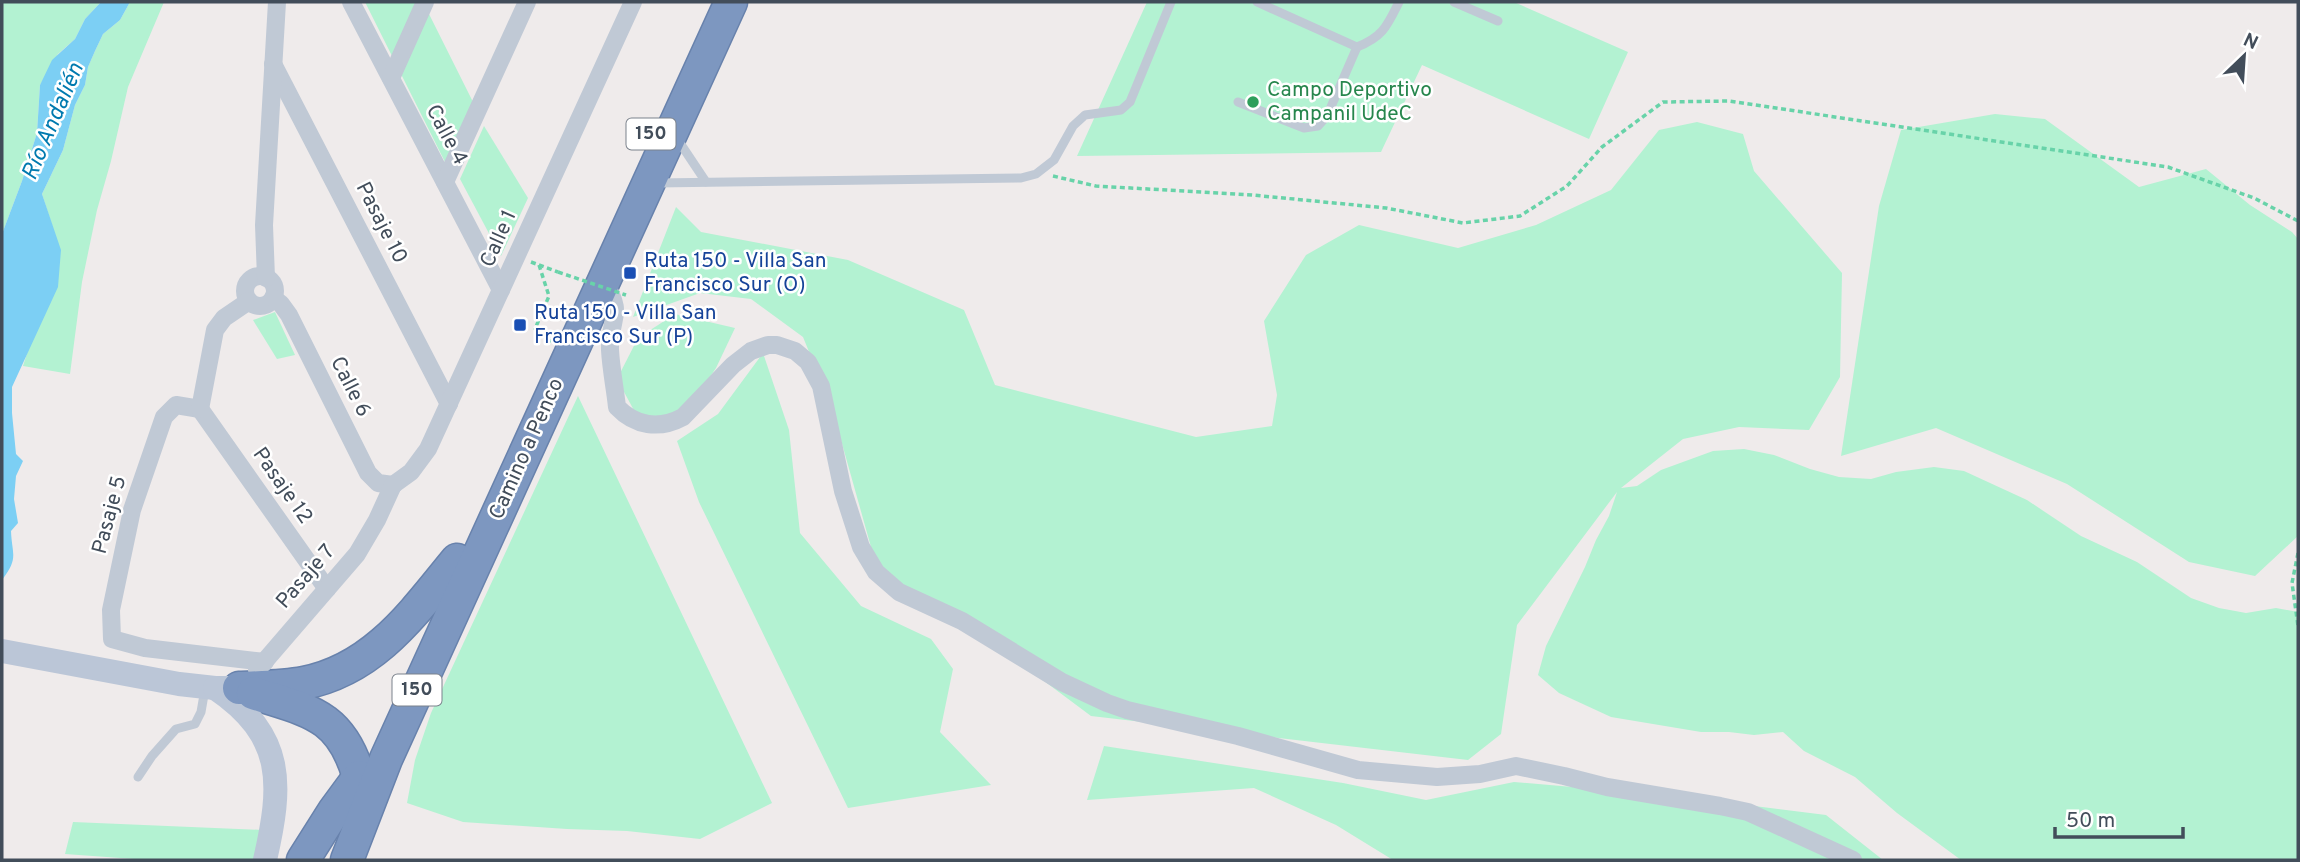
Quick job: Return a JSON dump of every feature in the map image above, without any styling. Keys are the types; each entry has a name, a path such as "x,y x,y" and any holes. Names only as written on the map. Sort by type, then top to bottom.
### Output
{"highway":[{"name":"Camino a Penco","path":"329,860 359,778 712,2"},
{"name":"Camino a Penco","path":"347,860 382,768 615,288 648,183 732,2"},
{"path":"220,688 303,683 336,673 367,657 402,627 457,560"},
{"path":"220,688 301,708 325,720 344,740 351,752 359,778 303,860"}],"main road":[{"path":"2,651 179,684 220,688 253,721 272,758 276,802 265,860"}],"street":[{"path":"273,298 262,306 249,300 246,292 248,283 257,277 266,278 264,225 277,2"},
{"name":"Calle 4","path":"351,2 501,290"},
{"path":"390,78 425,2"},
{"path":"445,182 527,2"},
{"name":"Calle 1","path":"393,485 411,472 423,458 633,2"},
{"name":"Pasaje 10","path":"273,64 449,404"},
{"name":"Calle 6","path":"266,278 273,284 273,298 289,315 368,473 378,483 393,485"},
{"path":"615,288 611,293 617,313 610,348 617,407 622,412 635,421 651,425 676,421 751,351 768,345 778,345 795,351 807,362 821,386 849,512 861,547 876,572 899,592 962,621 1084,694 1127,710 1238,736 1358,770 1437,778 1480,774 1516,766 1606,787 1739,810 1853,860"},
{"path":"200,409 215,330 224,318 249,300"},
{"name":"Pasaje 5","path":"200,409 177,405 164,417 132,510 111,611 112,639 145,648 265,663"},
{"name":"Pasaje 12","path":"200,409 327,589"},
{"name":"Pasaje 7","path":"220,688 265,663 368,537 393,485"}],"lane":[{"path":"648,183 1021,178 1037,173 1054,160 1073,126 1085,116 1121,110 1130,102 1171,2"},
{"path":"1257,2 1357,47 1376,40 1399,2"},
{"path":"1454,2 1498,20"},
{"path":"1238,102 1304,128 1318,127 1327,116 1357,47"},
{"path":"672,131 706,182"},
{"path":"138,776 176,729 195,724 220,688"}],"path":[{"path":"1037,173 1096,186 1252,195 1385,208 1463,223 1520,216 1567,186 1602,147 1663,102 1729,101 2168,167 2254,198 2298,221"},
{"path":"555,345 535,329 549,296 539,265 615,288"},
{"path":"2298,554 2292,583 2298,626"}],"green space":[{"path":"2,2 101,2 85,19 75,39 58,54 40,85 37,133 2,234"},
{"path":"130,2 164,2 128,87 82,282 70,374 23,366 60,250 42,194 63,150 75,105 85,85 88,67 95,51 103,34 120,20"},
{"path":"365,2 423,2 474,104 446,164"},
{"name":"Campo Deportivo Campanil UdeC","path":"1147,2 1514,2 1628,52 1589,139 1422,65 1381,152 1077,156"},
{"path":"1995,114 2045,119 2139,187 2206,169 2298,239 2298,536 2255,576 2189,562 2067,484 1936,428 1841,456 1879,206 1901,130"},
{"path":"1697,122 1743,134 1754,171 1842,273 1840,377 1809,430 1739,427 1683,439 1621,488 1637,486 1661,470 1713,451 1744,449 1774,455 1839,477 1871,479 1896,472 1934,467 1964,471 2027,500 2081,536 2137,562 2191,598 2219,608 2246,613 2276,608 2298,612 2298,860 1961,860 1897,813 1855,777 1804,751 1783,732 1754,735 1701,732 1611,717 1559,693 1538,675 1546,646 1609,516 1617,492 1517,625 1501,734 1468,760 1091,716 981,634 880,579 832,408 803,337 751,299 700,293 633,317 676,207 701,232 848,260 964,310 995,385 1196,437 1272,426 1277,395 1264,321 1306,255 1359,225 1458,248 1536,225 1611,190 1659,130"},
{"path":"484,126 528,198 501,256 460,179"},
{"path":"275,312 295,355 277,359 253,320"},
{"path":"675,314 735,328 716,368 689,408 643,427 617,379 638,338"},
{"path":"763,353 789,430 800,533 861,606 931,639 953,669 940,732 991,785 848,808 699,502 677,441 718,414"},
{"path":"578,396 772,803 700,839 627,831 463,822 407,803 415,760 431,713"},
{"path":"1104,746 1343,783 1426,800 1514,782 1675,796 1826,815 1883,860 1393,860 1336,825 1254,788 1087,800"},
{"path":"73,822 263,830 256,860 148,860 65,854"}],"water":[{"name":"Río Andalién","path":"101,2 130,2 120,20 103,34 95,51 88,67 85,85 75,105 63,150 42,194 61,250 58,287 12,387 16,454 23,461 16,476 14,499 18,523 11,531 13,561 2,580 2,234 37,133 40,85 52,60 75,39 85,19"}],"place":[{"name":"Campo Deportivo Campanil UdeC","path":"1253,102"},
{"name":"Ruta 150 - Villa San Francisco Sur (O)","path":"630,273"},
{"name":"Ruta 150 - Villa San Francisco Sur (P)","path":"520,325"}]}
